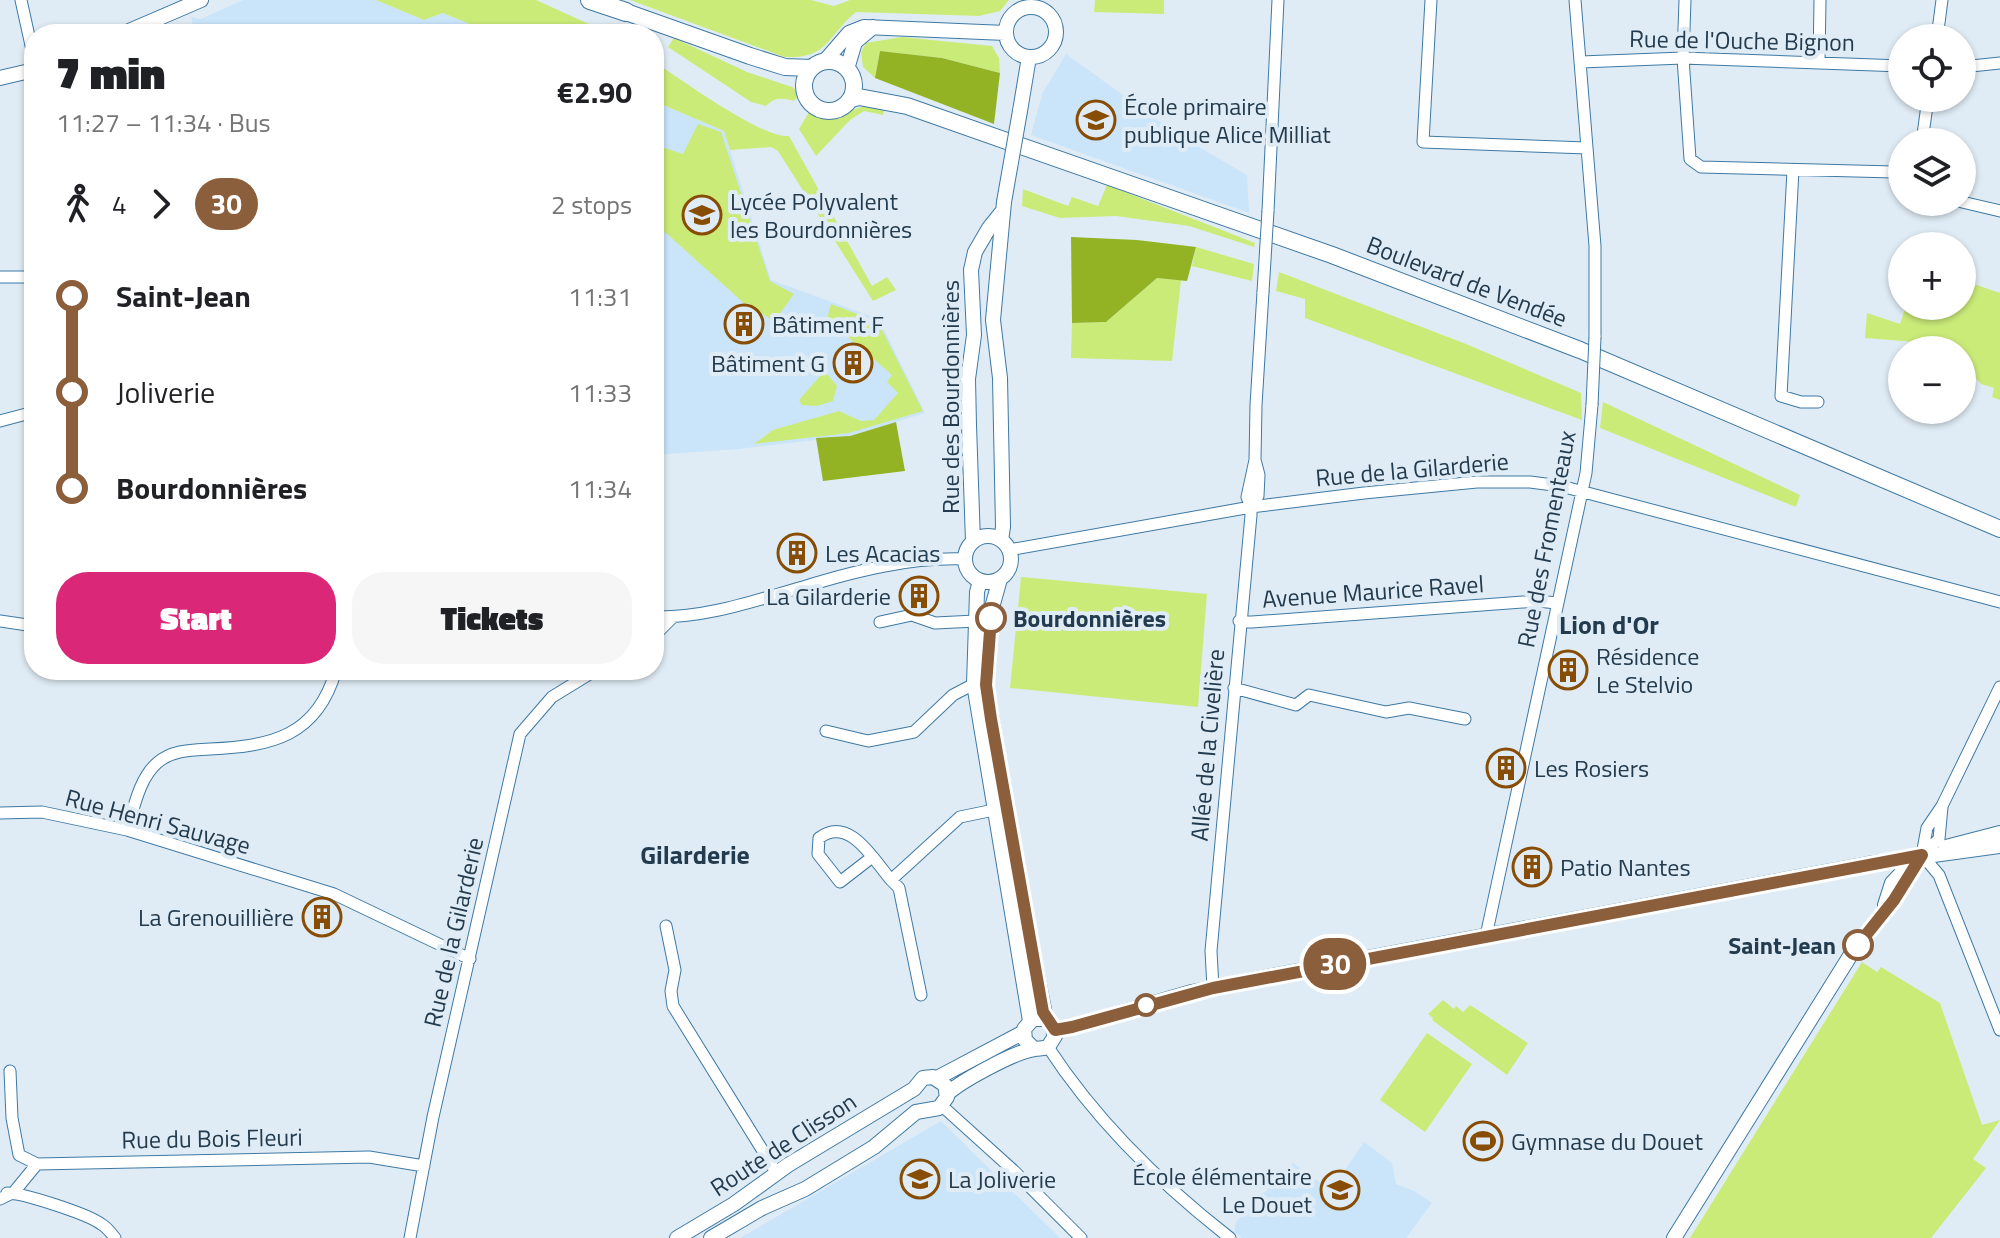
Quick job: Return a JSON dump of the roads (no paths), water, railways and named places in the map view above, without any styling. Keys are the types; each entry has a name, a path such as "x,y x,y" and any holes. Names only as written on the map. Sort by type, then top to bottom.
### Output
{"highway":[{"path":"590,0 626,12"},
{"path":"603,0 626,12"}],"main road":[{"path":"626,12 660,24"},
{"path":"664,25 785,67 836,62 849,73 854,87 851,99 838,110 825,111 809,102 804,89 806,76 818,65"},
{"path":"750,56 804,89"},
{"name":"Boulevard de Vendée","path":"849,73 907,106"},
{"name":"Boulevard de Vendée","path":"851,99 859,97 907,106 1319,251 1539,334 1822,451 2000,529"}],"street":[{"path":"21,0 26,24"},
{"path":"145,24 201,0"},
{"name":"Allée de la Civelière","path":"1213,988 1211,951 1251,507 1247,497 1255,460 1278,0"},
{"path":"1431,0 1423,142 1587,148"},
{"name":"Rue des Fromenteaux","path":"1486,936 1587,467 1595,337 1595,246 1575,0"},
{"path":"1685,0 1683,58 1690,159 1701,167 1888,172"},
{"path":"1819,63 1820,0"},
{"path":"1939,24 1942,0"},
{"path":"1028,4 1045,5 1054,21 1056,39 1046,53 1029,57 1015,51 1006,33 1011,17 1028,4"},
{"path":"818,65 856,29 874,27 1006,33"},
{"path":"849,73 855,42 874,27"},
{"name":"Rue des Bourdonnières","path":"1005,545 1000,378 993,320 1003,207 1029,57"},
{"name":"Rue de l'Ouche Bignon","path":"1581,62 1683,58 1888,65"},
{"path":"1976,66 2000,63"},
{"path":"0,78 24,72"},
{"path":"1793,170 1781,396 1801,402 1818,402"},
{"path":"1976,205 2000,211"},
{"name":"Rue des Bourdonnières","path":"973,542 968,379 974,335 971,270 975,252 1003,207"},
{"path":"0,277 24,277"},
{"path":"0,421 24,415"},
{"name":"Rue de la Gilarderie","path":"1005,545 1251,507 1477,482 1547,484 2000,602"},
{"path":"1000,579 980,581 970,573 965,559 973,542 987,536 1005,545 1009,567 1000,579 991,611 986,685 1023,906 1050,1024 1055,1039 973,1077 936,1109 926,1109 915,1100 914,1089 923,1078 937,1078 1039,1018 1050,1024 1072,1027 1213,988 1922,855 2000,846"},
{"path":"664,617 715,613 873,569 941,559 965,559"},
{"path":"980,581 974,684 1031,1012 1025,1040 1041,1048 1132,1149 1230,1238"},
{"name":"Avenue Maurice Ravel","path":"1239,621 1537,601 1557,603"},
{"path":"880,622 912,615 935,623 976,621"},
{"path":"664,626 673,617"},
{"path":"0,621 24,625"},
{"path":"127,830 143,782 160,761 183,751 252,747 284,737 310,718 320,706 332,680"},
{"name":"Rue de la Gilarderie","path":"410,1238 520,734 552,697 580,680"},
{"path":"826,731 868,741 914,732 953,695 974,684"},
{"path":"1922,855 1927,828 1942,806 2000,687"},
{"path":"1234,688 1296,705 1309,695 1386,712 1409,708 1465,719"},
{"path":"891,880 960,817 994,810"},
{"name":"Rue Henri Sauvage","path":"0,813 42,812 127,830 340,897 470,959"},
{"path":"871,858 840,882 818,854 819,838 837,829 853,835 899,888 921,995"},
{"path":"1674,1238 1850,956 1885,909 1890,887 1897,875 1922,855 1969,839 2000,833"},
{"path":"1922,855 1939,875 2000,1030"},
{"path":"666,926 675,970 671,991 673,1006 776,1172"},
{"path":"0,1199 14,1192 37,1164 19,1155 12,1118 10,1071"},
{"path":"937,1078 945,1085 944,1100 1081,1238"},
{"name":"Route de Clisson","path":"677,1238 734,1204 776,1172 914,1089"},
{"name":"Route de Clisson","path":"711,1238 762,1208 805,1189 874,1147 916,1112 926,1109"},
{"name":"Rue du Bois Fleuri","path":"37,1164 369,1157 424,1166"},
{"path":"0,1193 14,1192 91,1218 115,1238"}],"place":[{"name":"École primaire publique Alice Milliat","path":"1096,120"},
{"name":"Lycée Polyvalent les Bourdonnières","path":"702,215"},
{"name":"Bâtiment F","path":"744,324"},
{"name":"Bâtiment G","path":"853,363"},
{"name":"Les Acacias","path":"797,553"},
{"name":"La Gilarderie","path":"919,596"},
{"name":"Bourdonnières","path":"991,618"},
{"name":"Résidence Le Stelvio","path":"1568,670"},
{"name":"Les Rosiers","path":"1506,768"},
{"name":"Patio Nantes","path":"1532,867"},
{"name":"La Grenouillière","path":"322,917"},
{"name":"Saint-Jean","path":"1858,945"},
{"name":"Gymnase du Douet","path":"1483,1141"},
{"name":"La Joliverie","path":"920,1179"},
{"name":"École élémentaire Le Douet","path":"1340,1190"}],"district":[{"name":"Lion d'Or","path":"1609,624"},
{"name":"Gilarderie","path":"695,854"}]}
